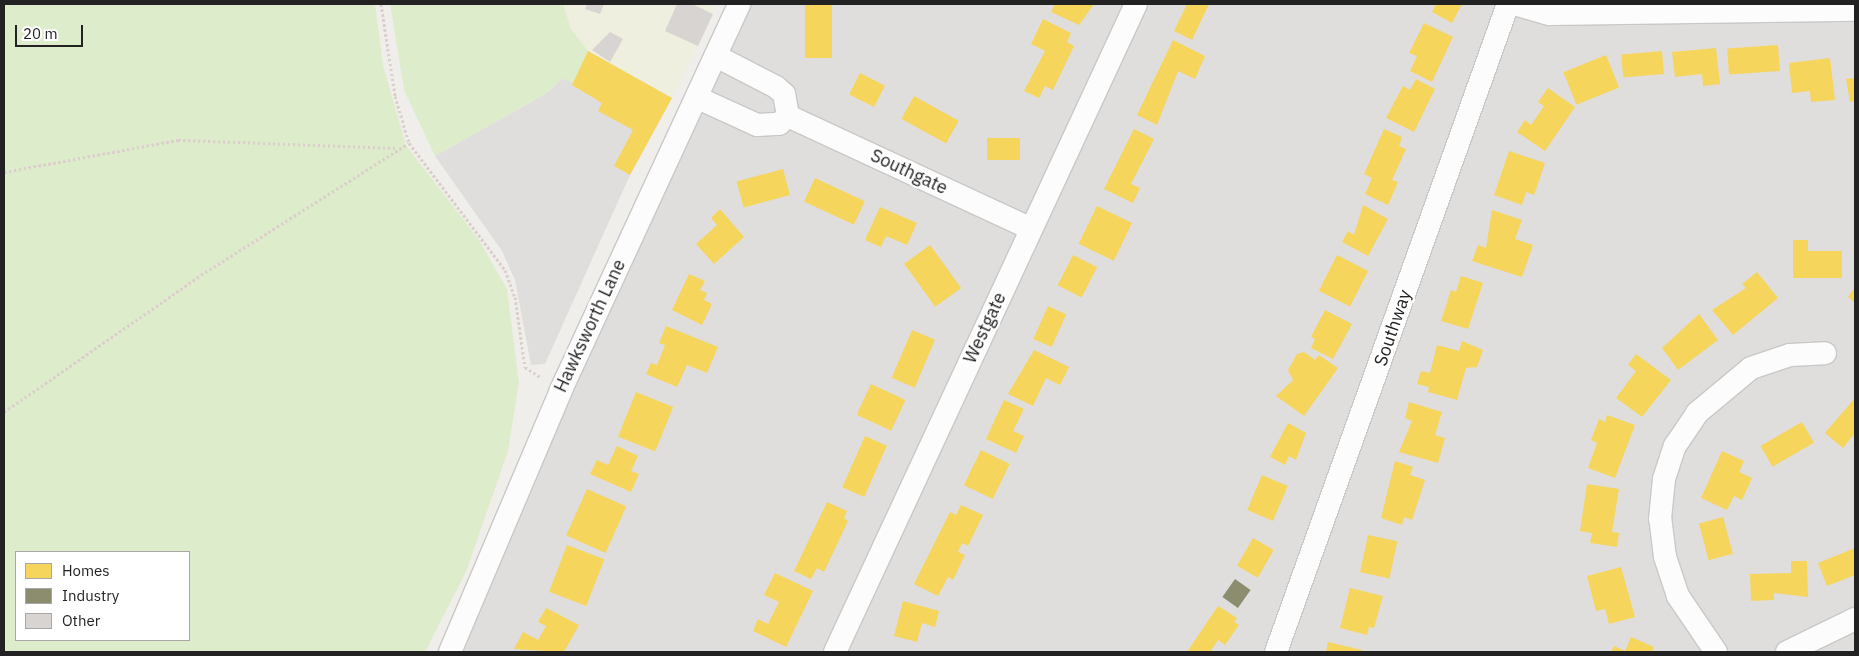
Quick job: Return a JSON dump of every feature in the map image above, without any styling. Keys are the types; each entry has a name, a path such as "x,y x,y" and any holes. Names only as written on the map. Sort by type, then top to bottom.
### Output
{"street":[{"name":"Hawksworth Lane","path":"450,652 560,390 698,98 739,4"},
{"name":"Westgate","path":"835,652 1136,4"},
{"name":"Southway","path":"1276,652 1508,4"},
{"path":"1514,4 1550,14 1855,10"},
{"path":"698,98 757,125 779,124 788,116 784,94 776,87 716,56"},
{"name":"Southgate","path":"788,116 1031,229"},
{"path":"1716,652 1678,596 1665,557 1660,519 1664,479 1675,446 1697,413 1751,368 1790,355 1826,353"},
{"path":"1787,652 1855,619"}],"path":[{"path":"381,4 394,96 409,143 505,270 515,297 525,367 560,390"},
{"path":"4,172 178,140 399,148"},
{"path":"4,412 201,275 409,143"}],"shaded area":[{"path":"739,4 1855,4 1855,652 450,652"},
{"path":"588,51 672,98 630,175 545,364 531,365 515,280 502,251 435,156 547,93 562,78 573,83"}],"green space":[{"path":"4,4 375,4 383,65 406,145 479,240 507,289 519,383 508,451 466,572 425,652 4,652"},
{"path":"390,4 563,4 571,29 588,51 573,83 562,78 547,93 435,156 404,90"},
{"path":"563,4 717,4 672,98 588,51 571,29"}],"building: Homes":[{"path":"805,4 832,4 832,58 805,58"},
{"path":"1055,4 1094,4 1079,25 1051,12"},
{"path":"1187,4 1209,4 1192,40 1174,31"},
{"path":"1436,4 1462,4 1452,23 1432,12"},
{"path":"1043,19 1071,33 1067,42 1074,46 1053,90 1045,86 1039,98 1024,91 1045,51 1031,44"},
{"path":"1424,23 1453,37 1432,82 1410,71 1417,56 1409,53"},
{"path":"1173,40 1205,56 1195,79 1178,71 1157,125 1137,115"},
{"path":"1778,45 1780,71 1729,74 1727,49"},
{"path":"1716,48 1720,84 1703,86 1702,74 1675,77 1672,52"},
{"path":"588,51 672,98 630,175 614,166 633,130 598,111 602,103 572,85"},
{"path":"1662,51 1664,74 1623,77 1621,55"},
{"path":"1606,55 1619,87 1576,105 1563,72"},
{"path":"1830,58 1835,100 1811,102 1810,91 1792,93 1789,63"},
{"path":"860,73 885,86 874,107 849,94"},
{"path":"1855,78 1855,101 1850,102 1846,79"},
{"path":"1416,79 1435,89 1414,132 1386,118 1403,86 1410,90"},
{"path":"1548,88 1575,107 1545,151 1517,132 1525,120 1531,125 1544,106 1538,102"},
{"path":"914,96 959,121 946,143 901,119"},
{"path":"1134,129 1154,139 1131,184 1140,188 1133,203 1104,189"},
{"path":"1384,129 1402,137 1399,146 1406,149 1392,180 1398,182 1388,205 1365,194 1372,178 1364,174"},
{"path":"987,138 1020,138 1020,160 987,160"},
{"path":"1509,151 1545,163 1534,195 1526,192 1522,205 1494,195"},
{"path":"783,169 790,195 744,208 737,181"},
{"path":"815,178 865,201 854,225 804,202"},
{"path":"1363,205 1388,219 1368,256 1342,242 1348,231 1354,235"},
{"path":"1097,206 1132,223 1114,261 1079,244"},
{"path":"880,207 917,223 907,245 886,236 881,247 865,240"},
{"path":"720,209 744,237 714,264 696,244 717,225 711,218"},
{"path":"1492,210 1522,220 1515,239 1533,245 1522,277 1472,261 1478,245 1486,248"},
{"path":"1793,240 1808,240 1808,251 1842,251 1842,278 1793,278"},
{"path":"930,245 961,288 935,307 904,264"},
{"path":"1073,255 1097,267 1082,298 1058,285"},
{"path":"1337,255 1368,271 1350,307 1319,291"},
{"path":"1757,272 1778,298 1733,335 1712,310 1746,288 1742,284"},
{"path":"689,274 705,281 700,290 707,293 704,300 712,304 702,325 672,310"},
{"path":"1461,276 1483,283 1468,329 1441,321 1451,290 1456,292"},
{"path":"1855,287 1855,303 1848,297"},
{"path":"1048,306 1066,314 1052,347 1033,339"},
{"path":"1325,310 1352,324 1333,359 1311,348 1315,339 1311,337"},
{"path":"1699,314 1718,340 1678,370 1662,348"},
{"path":"666,326 718,347 707,373 687,365 677,387 646,374 651,363 657,365 665,345 659,343"},
{"path":"912,330 935,340 915,388 892,378"},
{"path":"1462,341 1483,350 1477,367 1466,368 1457,400 1428,392 1429,387 1417,384 1421,371 1430,373 1437,345 1459,351"},
{"path":"1034,350 1069,367 1060,385 1046,378 1033,406 1008,394"},
{"path":"1304,352 1315,360 1319,355 1338,368 1304,416 1276,396 1293,380 1288,370 1297,354"},
{"path":"1636,354 1671,380 1642,417 1616,398 1636,371 1628,365"},
{"path":"871,384 905,400 891,431 857,415"},
{"path":"636,392 673,407 655,451 618,437"},
{"path":"1855,398 1855,433 1843,448 1825,433"},
{"path":"1004,400 1024,409 1013,431 1024,436 1016,453 986,439"},
{"path":"1409,402 1442,412 1435,435 1445,438 1438,463 1399,452 1412,421 1405,418"},
{"path":"1607,415 1635,425 1615,478 1588,468 1597,443 1591,440 1599,419 1605,422"},
{"path":"1802,422 1814,443 1772,467 1760,446"},
{"path":"1288,423 1306,433 1296,460 1289,456 1285,465 1270,457"},
{"path":"865,436 887,446 864,497 842,487"},
{"path":"617,446 638,456 631,471 639,474 631,492 590,474 597,460 608,465"},
{"path":"981,450 1010,464 993,499 964,485"},
{"path":"1722,451 1744,461 1739,472 1752,478 1742,500 1734,496 1727,510 1701,498"},
{"path":"1395,461 1413,467 1410,475 1425,480 1412,520 1404,517 1402,525 1381,518"},
{"path":"1262,475 1288,486 1273,521 1247,510"},
{"path":"1587,484 1619,489 1612,532 1619,533 1617,547 1590,543 1592,533 1580,531"},
{"path":"587,489 626,506 606,553 566,536"},
{"path":"827,502 847,511 844,518 848,521 824,572 817,568 811,579 794,571"},
{"path":"961,505 983,515 968,546 962,543 958,552 965,555 953,580 948,577 938,596 914,584 950,512 956,515"},
{"path":"1723,517 1733,554 1709,560 1699,523"},
{"path":"1368,535 1397,541 1389,578 1360,572"},
{"path":"1253,538 1274,550 1258,578 1237,566"},
{"path":"567,545 604,559 586,606 549,592"},
{"path":"1855,548 1855,575 1827,586 1818,563"},
{"path":"1791,561 1807,561 1808,597 1774,593 1774,600 1751,601 1750,574 1791,573"},
{"path":"1621,567 1635,617 1609,624 1605,609 1596,611 1587,576"},
{"path":"775,573 813,591 786,647 753,631 758,619 768,624 779,602 764,595"},
{"path":"1350,588 1383,596 1374,628 1369,627 1367,635 1340,628"},
{"path":"903,601 939,611 935,627 922,623 917,642 894,636"},
{"path":"1218,606 1237,618 1234,622 1239,625 1225,645 1218,640 1210,652 1187,652"},
{"path":"546,608 579,625 564,652 514,649 523,632 538,640 546,626 538,622"},
{"path":"1631,637 1654,647 1652,652 1611,652 1614,646 1625,651"},
{"path":"1328,642 1362,650 1362,652 1326,652"}],"building: Industry":[{"path":"1235,579 1251,590 1238,608 1222,597"}],"building: Other":[{"path":"587,4 604,4 600,14 585,9"},
{"path":"677,4 692,4 713,14 698,46 665,31"},
{"path":"610,32 623,39 610,62 592,50"}]}
